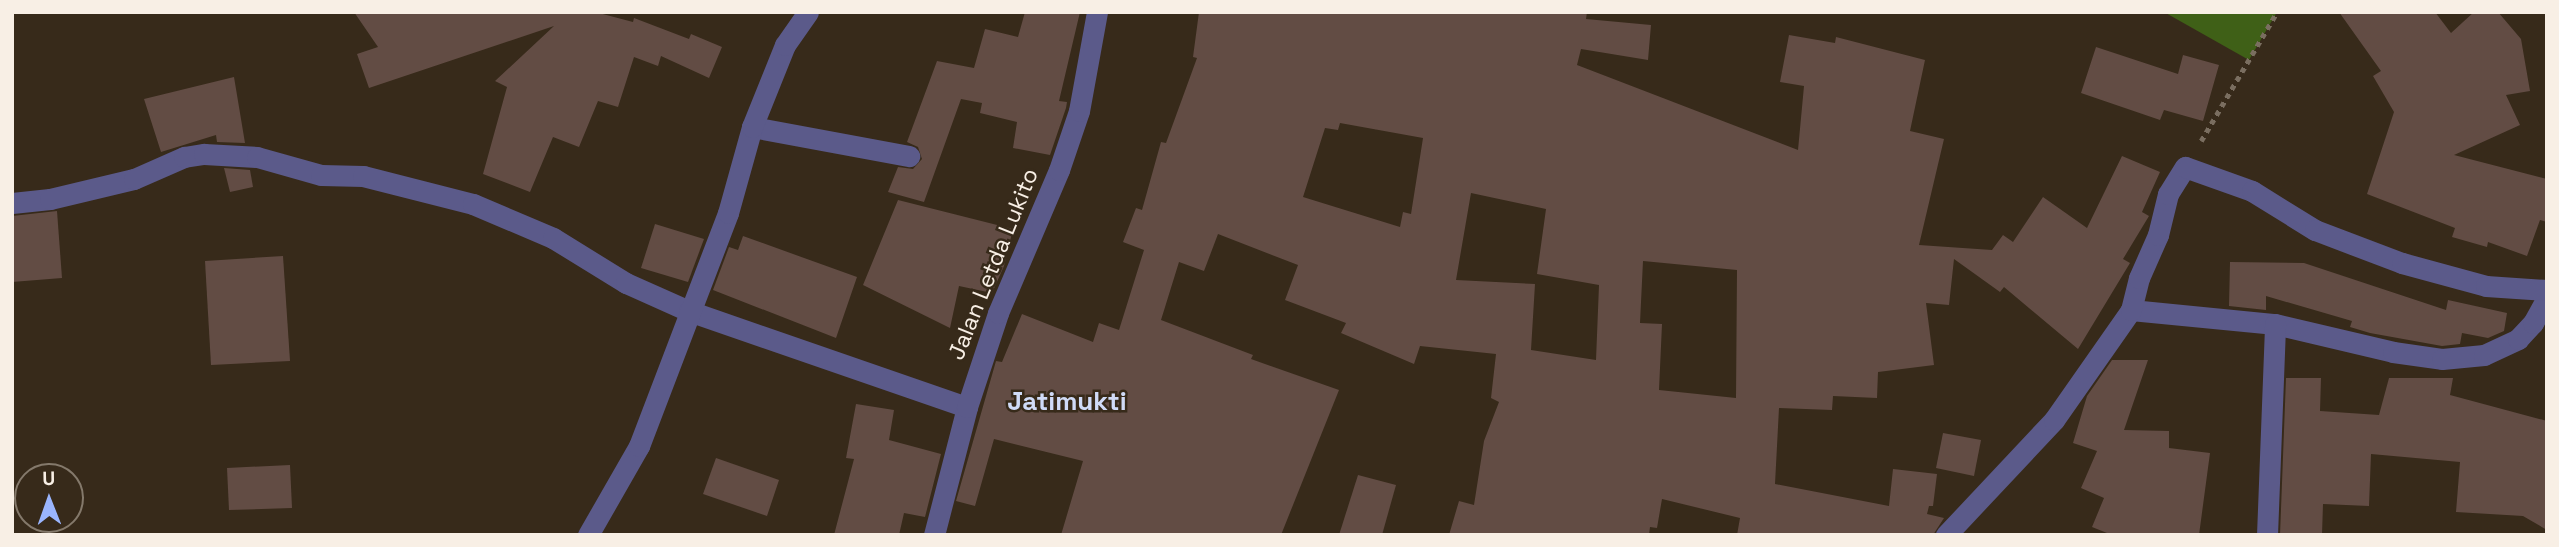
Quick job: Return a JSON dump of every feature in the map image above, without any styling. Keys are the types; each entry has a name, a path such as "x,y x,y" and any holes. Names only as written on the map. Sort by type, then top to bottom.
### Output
{"street":[{"path":"588,535 639,446 728,214 751,127 785,45 808,12"},
{"name":"Jalan Letda Lukito","path":"934,535 967,407 998,313 1059,170 1079,111 1097,12"},
{"path":"751,127 909,156"},
{"path":"12,203 50,199 134,179 184,157 204,154 257,157 321,175 363,176 473,204 553,238 626,283 689,310 967,407"},
{"path":"1946,535 2054,420 2131,310 2139,278 2158,235 2168,194 2185,167 2252,191 2315,230 2402,263 2486,286 2547,290"},
{"path":"2131,310 2275,324 2393,352 2442,359 2484,355 2518,339 2533,323 2547,298"},
{"path":"2267,535 2275,324"}],"path":[{"path":"2185,167 2277,12"}],"green space":[{"path":"2164,12 2277,12 2249,60"}],"building":[{"path":"354,12 595,12 633,22 634,18 689,39 691,34 722,47 709,78 661,56 658,66 634,57 618,107 598,101 579,147 553,137 530,192 483,174 507,87 495,81 554,26 369,88 357,54 378,47"},
{"path":"1025,12 1080,12 1059,101 1067,102 1066,108 1050,155 1013,148 1017,122 980,113 982,103 961,99 924,202 888,192 898,167 913,169 922,159 918,147 907,142 937,61 974,68 985,29 1018,37"},
{"path":"1199,12 1587,12 1586,19 1651,25 1648,60 1581,49 1577,65 1798,150 1804,86 1780,82 1789,35 1835,43 1836,37 1925,60 1910,131 1944,139 1919,245 1992,250 2003,235 2013,242 2043,197 2087,228 2122,156 2160,172 2142,212 2149,216 2123,259 2130,263 2078,349 2004,287 2000,292 1954,259 1949,305 1926,303 1934,365 1878,372 1877,398 1833,396 1832,410 1779,408 1775,484 1889,506 1893,469 1937,474 1933,506 1929,506 1927,514 1944,518 1933,535 1737,535 1740,518 1662,499 1657,528 1650,527 1649,535 1449,535 1459,501 1474,505 1484,441 1499,402 1491,398 1496,354 1420,346 1414,364 1341,333 1346,323 1285,300 1298,265 1218,234 1204,271 1179,262 1161,320 1253,355 1251,359 1339,390 1281,535 1061,535 1083,461 994,439 975,506 956,501 996,361 1002,362 1022,314 1093,342 1099,323 1119,330 1144,250 1123,242 1136,208 1142,210 1161,142 1166,143 1197,58 1193,57","holes":["1340,123 1423,138 1411,214 1403,212 1400,227 1303,197 1325,128 1338,130","1471,193 1546,209 1537,274 1599,285 1596,360 1531,350 1535,284 1456,280","1643,261 1737,270 1736,398 1659,390 1662,324 1640,323"]},
{"path":"2339,12 2435,12 2451,33 2474,12 2498,12 2521,39 2530,91 2506,95 2520,125 2454,155 2547,179 2547,222 2540,220 2527,256 2488,242 2487,247 2452,237 2455,228 2367,194 2394,112 2373,76 2381,71"},
{"path":"2096,47 2178,74 2183,55 2219,65 2203,121 2164,110 2160,120 2081,93"},
{"path":"234,77 245,143 217,142 216,135 161,152 144,99"},
{"path":"224,168 250,170 253,187 230,192"},
{"path":"898,200 1013,229 1004,266 992,293 959,286 950,328 863,285"},
{"path":"57,211 62,278 12,282 12,216"},
{"path":"655,224 704,239 688,282 641,268"},
{"path":"743,236 857,277 836,338 713,290 729,247 738,250"},
{"path":"283,256 290,361 211,365 205,261"},
{"path":"2230,262 2304,263 2446,310 2448,300 2507,313 2504,331 2488,338 2462,333 2460,344 2442,346 2370,333 2350,327 2352,321 2266,296 2266,310 2229,306"},
{"path":"2112,360 2148,360 2124,430 2169,431 2169,448 2210,453 2199,535 2112,535 2092,527 2104,498 2081,488 2097,451 2073,443 2087,396"},
{"path":"2286,378 2321,378 2320,411 2379,415 2389,378 2453,378 2450,395 2547,421 2547,530 2523,516 2456,512 2460,462 2371,454 2369,506 2323,504 2322,535 2280,535"},
{"path":"856,404 894,410 889,440 941,454 925,517 904,513 899,535 834,535 854,459 846,458"},
{"path":"1943,433 1981,440 1974,476 1936,468"},
{"path":"716,458 779,480 767,516 703,494"},
{"path":"290,465 292,508 229,510 227,468"},
{"path":"1358,475 1396,485 1382,535 1339,535"}],"district":[{"name":"Jatimukti","path":"1067,402"}]}
